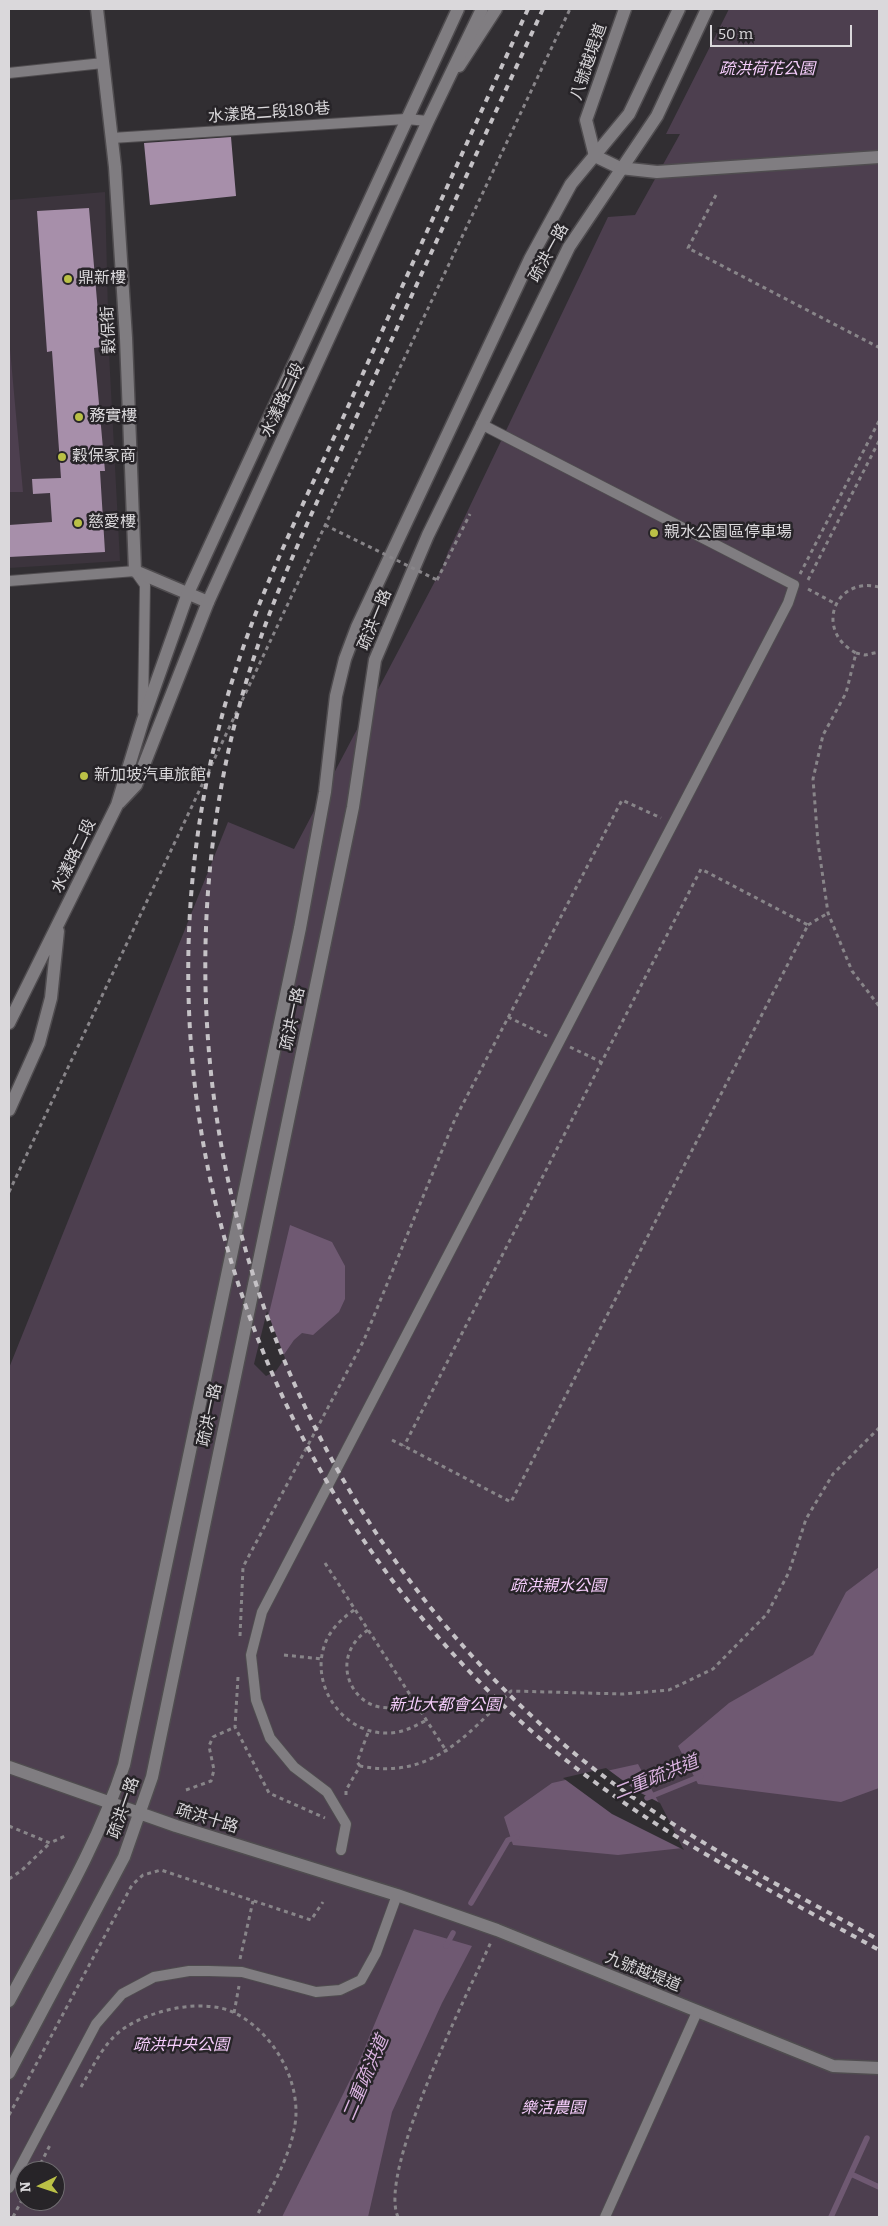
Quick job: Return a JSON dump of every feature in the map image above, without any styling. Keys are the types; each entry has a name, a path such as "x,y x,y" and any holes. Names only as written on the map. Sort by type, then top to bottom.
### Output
{"street":[{"name":"穀保街","path":"97,9 112,138 126,338 135,570"},
{"name":"水漾路二段","path":"10,1017 118,805 143,720 188,593 458,9"},
{"name":"水漾路二段","path":"118,805 136,785 208,602 428,121 482,9"},
{"path":"443,91 496,9"},
{"name":"八號越堤道","path":"595,156 586,120 625,9"},
{"name":"疏洪一路","path":"9,2001 92,1846 111,1804 124,1765 300,928 325,792 336,696 345,659 357,627 530,259 571,184 629,114 679,9"},
{"name":"疏洪一路","path":"9,2073 124,1857 152,1777 353,807 375,660 428,535 568,247 657,116 707,9"},
{"path":"595,156 620,168 657,172 879,157"},
{"path":"135,570 208,602"},
{"path":"9,1110 39,1043 51,998 60,921"},
{"name":"疏洪十路","path":"9,1767 139,1814 397,1895"},
{"name":"九號越堤道","path":"397,1895 497,1930 833,2066 879,2068"}],"lane":[{"path":"9,73 103,62"},
{"name":"水漾路二段180巷","path":"112,138 406,119 428,121"},
{"path":"341,1850 346,1824 327,1792 294,1767 270,1738 256,1700 251,1655 262,1612 788,603 794,584 481,424"},
{"path":"9,582 135,570 145,585 143,720"},
{"path":"9,2188 96,2024 122,1994 154,1977 190,1971 239,1972 316,1992 340,1990 360,1980 376,1953 397,1895"},
{"path":"605,2217 697,2012"}],"path":[{"path":"9,1192 570,9"},
{"path":"716,195 688,248 878,347 879,344"},
{"path":"794,584 879,421"},
{"path":"836,604 804,587 879,441"},
{"path":"325,524 437,580 470,514"},
{"path":"879,587 859,586 842,595 833,613 835,633 840,641 856,652 865,655 879,652"},
{"path":"856,652 846,692 823,735 813,779 818,843 828,913 852,971 879,1006"},
{"path":"240,1642 243,1567 364,1340 455,1119 622,800 673,824"},
{"path":"404,1446 700,869 808,925"},
{"path":"392,1440 511,1502 808,925 828,913"},
{"path":"360,1766 375,1769 405,1768 427,1762 447,1752 477,1726 511,1691 623,1694 669,1690 713,1669 767,1614 789,1572 806,1519 833,1474 879,1428"},
{"path":"325,1563 447,1752"},
{"path":"355,1610 328,1637 322,1659 324,1685 329,1698 345,1718 369,1730 398,1732 426,1720"},
{"path":"368,1630 356,1640 347,1659 346,1669 352,1689 360,1698 379,1707 400,1706 413,1699"},
{"path":"284,1655 322,1659"},
{"path":"238,1670 235,1727 269,1793 321,1817 346,1824"},
{"path":"186,1790 211,1780 214,1770 209,1746 214,1737 235,1727"},
{"path":"360,1766 357,1762 369,1730"},
{"path":"346,1798 346,1790 360,1766"},
{"path":"9,1826 50,1843"},
{"path":"9,1878 22,1870 50,1843 64,1836"},
{"path":"9,2115 132,1885 143,1875 160,1870 311,1920 323,1902"},
{"path":"234,2012 239,1972 254,1901"},
{"path":"398,2217 396,2178 427,2080 497,1930"},
{"path":"79,2090 110,2040 126,2027 148,2016 176,2008 202,2006 234,2012 252,2024 281,2054 293,2091 296,2112 293,2137 256,2217"},
{"path":"42,2161 54,2138"}],"shaded area":[{"name":"穀保家商","path":"105,192 109,353 120,561 9,568 9,200"}],"green space":[{"name":"疏洪親水公園","path":"729,9 879,9 879,2217 9,2217 9,1368 228,822 294,849 443,566 608,217 635,215 680,134 666,134"},
{"path":"9,338 23,492 9,492"}],"water":[{"path":"290,1225 332,1242 345,1266 345,1299 339,1312 313,1335 302,1333 294,1340 274,1369 257,1364"},
{"path":"879,1567 879,1788 841,1802 698,1784 678,1746 729,1703 813,1655 846,1592"},
{"path":"638,1764 683,1848 618,1855 513,1845 504,1817 552,1783"},
{"path":"414,1929 472,1946 442,2003 392,2112 368,2217 282,2217 358,2064"}],"pier":[{"path":"267,1311 285,1358 276,1371 266,1376 254,1364"},
{"path":"606,1768 637,1791 660,1803 684,1850 612,1814 563,1778"}],"building":[{"path":"231,137 236,196 150,205 144,143"},
{"path":"89,208 101,347 94,348 105,471 100,471 105,552 9,557 9,525 52,522 50,493 33,494 32,479 61,478 52,351 47,352 37,211"}],"waterway":[{"name":"二重疏洪道","path":"647,1798 701,1776"},
{"name":"二重疏洪道","path":"471,1903 508,1840 517,1837"},
{"name":"二重疏洪道","path":"446,1946 453,1933"},
{"path":"831,2217 867,2138"},
{"path":"851,2174 879,2187"}],"railway":[{"path":"528,9 286,540 258,607 234,675 200,819 188,965 198,1109 228,1250 278,1386 347,1514 433,1631 537,1736 617,1798 702,1852 879,1950"},
{"path":"543,9 302,535 272,606 247,679 215,825 205,972 217,1118 249,1261 301,1398 372,1526 461,1644 568,1748 604,1777 679,1828 758,1874 879,1940"}],"place":[{"name":"鼎新樓","path":"68,279"},
{"name":"務實樓","path":"79,417"},
{"name":"穀保家商","path":"62,457"},
{"name":"慈愛樓","path":"78,523"},
{"name":"親水公園區停車場","path":"654,533"},
{"name":"新加坡汽車旅館","path":"84,776"}],"park label":[{"name":"疏洪荷花公園","path":"767,70"},
{"name":"新北大都會公園","path":"445,1706"},
{"name":"疏洪中央公園","path":"181,2046"},
{"name":"樂活農園","path":"553,2109"}]}
